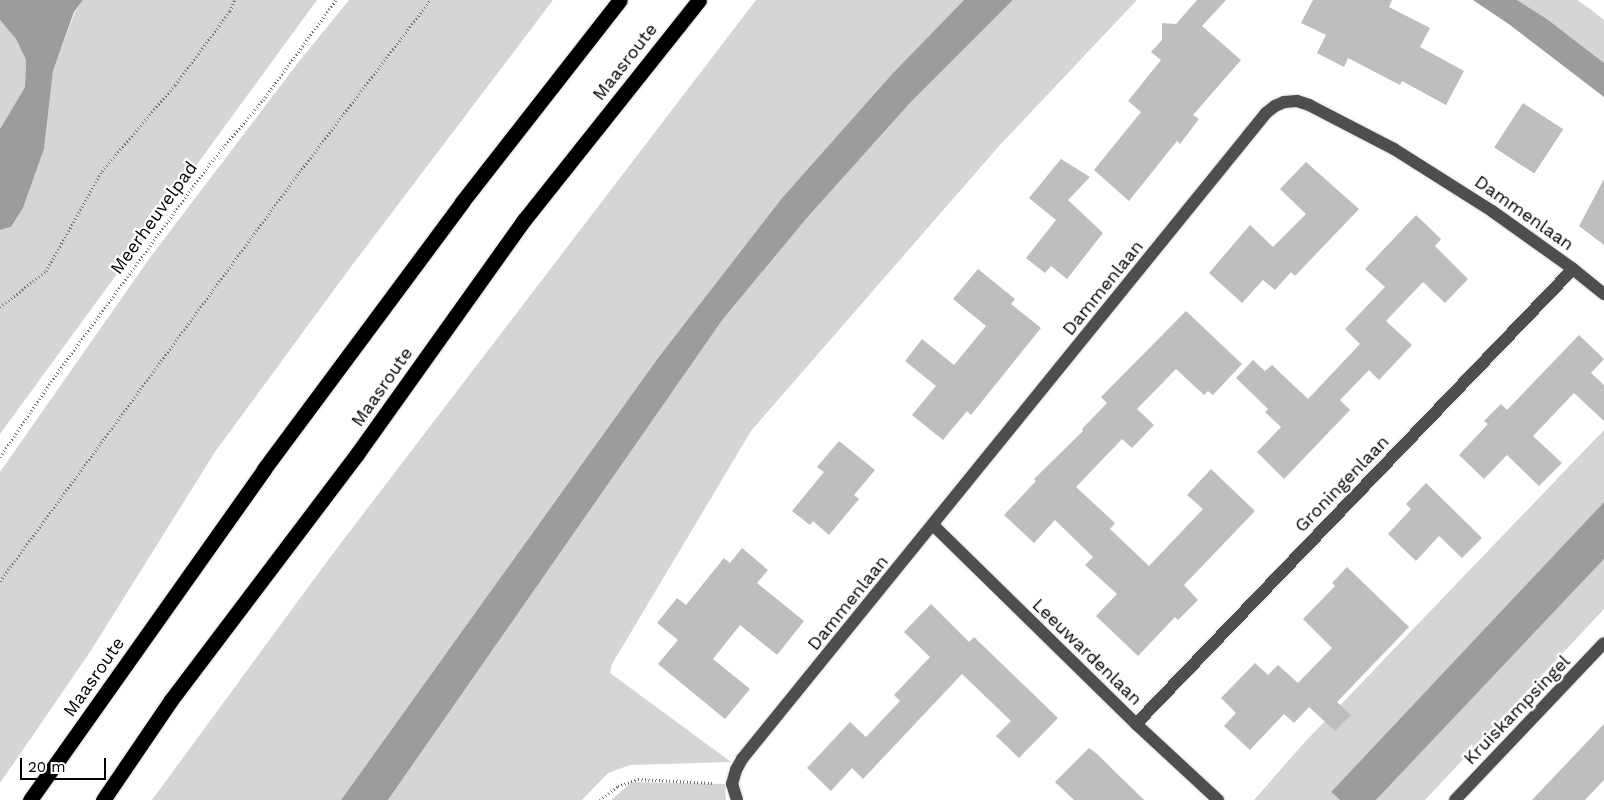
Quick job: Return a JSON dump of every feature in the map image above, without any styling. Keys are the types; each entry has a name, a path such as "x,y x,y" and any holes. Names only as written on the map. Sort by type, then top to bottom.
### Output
{"highway":[{"name":"Maasroute","path":"30,800 264,469 462,202 620,0"},
{"name":"Maasroute","path":"103,800 171,700 358,454 524,220 699,0"}],"street":[{"name":"Dammenlaan","path":"732,784 742,759 934,526 1266,113 1284,102 1297,101 1309,105 1394,150 1492,211 1573,269 1604,294"},
{"name":"Groningenlaan","path":"1136,724 1573,269"},
{"name":"Leeuwardenlaan","path":"934,526 1136,724 1218,800"},
{"name":"Kruiskampsingel","path":"1455,800 1604,643"},
{"path":"732,784 737,800"}],"path":[{"path":"0,308 46,270 102,171 175,85 230,11 235,0"},
{"name":"Meerheuvelpad","path":"0,457 55,376 212,161 263,100 336,0"},
{"path":"0,581 283,194 430,0"},
{"path":"600,800 618,786 638,779 732,784"}],"shaded area":[{"path":"0,0 83,0 74,12 53,71 44,149 23,208 11,227 0,230 0,129 25,87 26,60 16,39 0,20"},
{"path":"83,0 317,0 0,434 0,230 11,227 23,208 44,149 53,71 75,12"},
{"path":"349,0 553,0 350,268 215,452 90,652 0,783 0,472 149,259 297,64"},
{"path":"756,0 964,0 893,73 782,198 658,358 341,800 152,800 331,556"},
{"path":"964,0 1013,0 909,104 806,219 723,319 388,800 341,800 658,358 782,198 893,73"},
{"path":"1013,0 1137,0 999,146 751,431 612,664 610,673 731,762 630,765 608,773 582,800 388,800 723,319 806,219 909,104"},
{"path":"1473,0 1517,0 1547,19 1604,63 1604,97 1510,25"},
{"path":"1517,0 1577,0 1590,9 1604,20 1604,63 1547,19"},
{"path":"0,20 16,39 26,60 25,87 0,129"},
{"path":"1604,430 1604,502 1331,792 1340,800 1254,800 1303,744"},
{"path":"1604,502 1604,559 1376,800 1340,800 1331,792"},
{"path":"1604,559 1604,609 1425,800 1376,800"},
{"path":"632,782 725,784 726,800 611,800"}],"building":[{"path":"1197,0 1226,0 1202,26 1241,60 1193,115 1199,119 1180,144 1177,141 1129,201 1094,170 1141,112 1128,101 1161,60 1151,52 1162,40 1162,23 1176,24"},
{"path":"1313,0 1392,0 1389,7 1430,28 1420,47 1464,71 1446,105 1402,81 1400,85 1348,58 1344,67 1317,53 1326,35 1301,23"},
{"path":"1523,103 1563,129 1534,174 1494,147"},
{"path":"1061,159 1090,177 1068,200 1103,233 1067,279 1051,266 1045,273 1026,258 1056,220 1029,198"},
{"path":"1306,162 1359,209 1295,276 1291,272 1275,290 1263,280 1242,303 1209,273 1250,225 1273,247 1306,214 1280,189"},
{"path":"1604,179 1604,245 1579,226"},
{"path":"1416,215 1441,239 1435,246 1468,279 1445,303 1423,282 1386,321 1412,345 1379,380 1369,370 1340,400 1350,410 1284,479 1257,452 1281,427 1265,412 1268,409 1236,378 1253,360 1265,371 1272,365 1308,399 1360,344 1345,329 1385,287 1365,269"},
{"path":"978,269 1015,299 1011,304 1041,328 971,415 967,411 943,440 912,415 936,386 905,361 922,339 954,365 986,326 953,299"},
{"path":"1186,311 1242,364 1213,395 1208,391 1204,395 1176,369 1137,409 1154,425 1132,448 1122,439 1076,487 1115,523 1110,529 1149,566 1203,509 1187,495 1211,469 1255,511 1184,585 1198,600 1178,620 1175,617 1138,656 1096,616 1117,594 1085,565 1093,557 1055,520 1034,543 1004,515 1036,481 1034,479 1083,431 1082,429 1107,403 1101,397"},
{"path":"1579,335 1604,359 1591,373 1604,385 1604,421 1574,393 1533,436 1562,463 1539,486 1507,455 1484,479 1459,455 1488,424 1484,421 1501,404 1507,410"},
{"path":"839,441 875,470 854,495 859,499 829,535 813,521 810,525 792,511 824,472 817,467"},
{"path":"1426,483 1482,538 1462,558 1439,536 1416,561 1388,534 1411,509 1406,504"},
{"path":"742,548 768,570 757,583 804,621 777,655 740,625 713,659 750,689 725,719 658,664 678,640 657,623 677,598 686,605 724,558 730,563"},
{"path":"1347,567 1409,627 1337,702 1351,715 1335,731 1309,707 1294,723 1284,714 1250,750 1224,726 1236,713 1221,698 1255,663 1268,675 1278,665 1298,683 1332,648 1303,619 1335,586 1332,583"},
{"path":"931,604 969,642 974,637 1058,718 1019,758 996,736 1011,721 962,674 863,779 852,768 831,791 807,768 850,722 866,737 900,701 894,695 930,657 904,632"},
{"path":"1604,724 1604,780 1585,800 1532,800"},
{"path":"1089,748 1144,800 1074,800 1055,782"}]}
